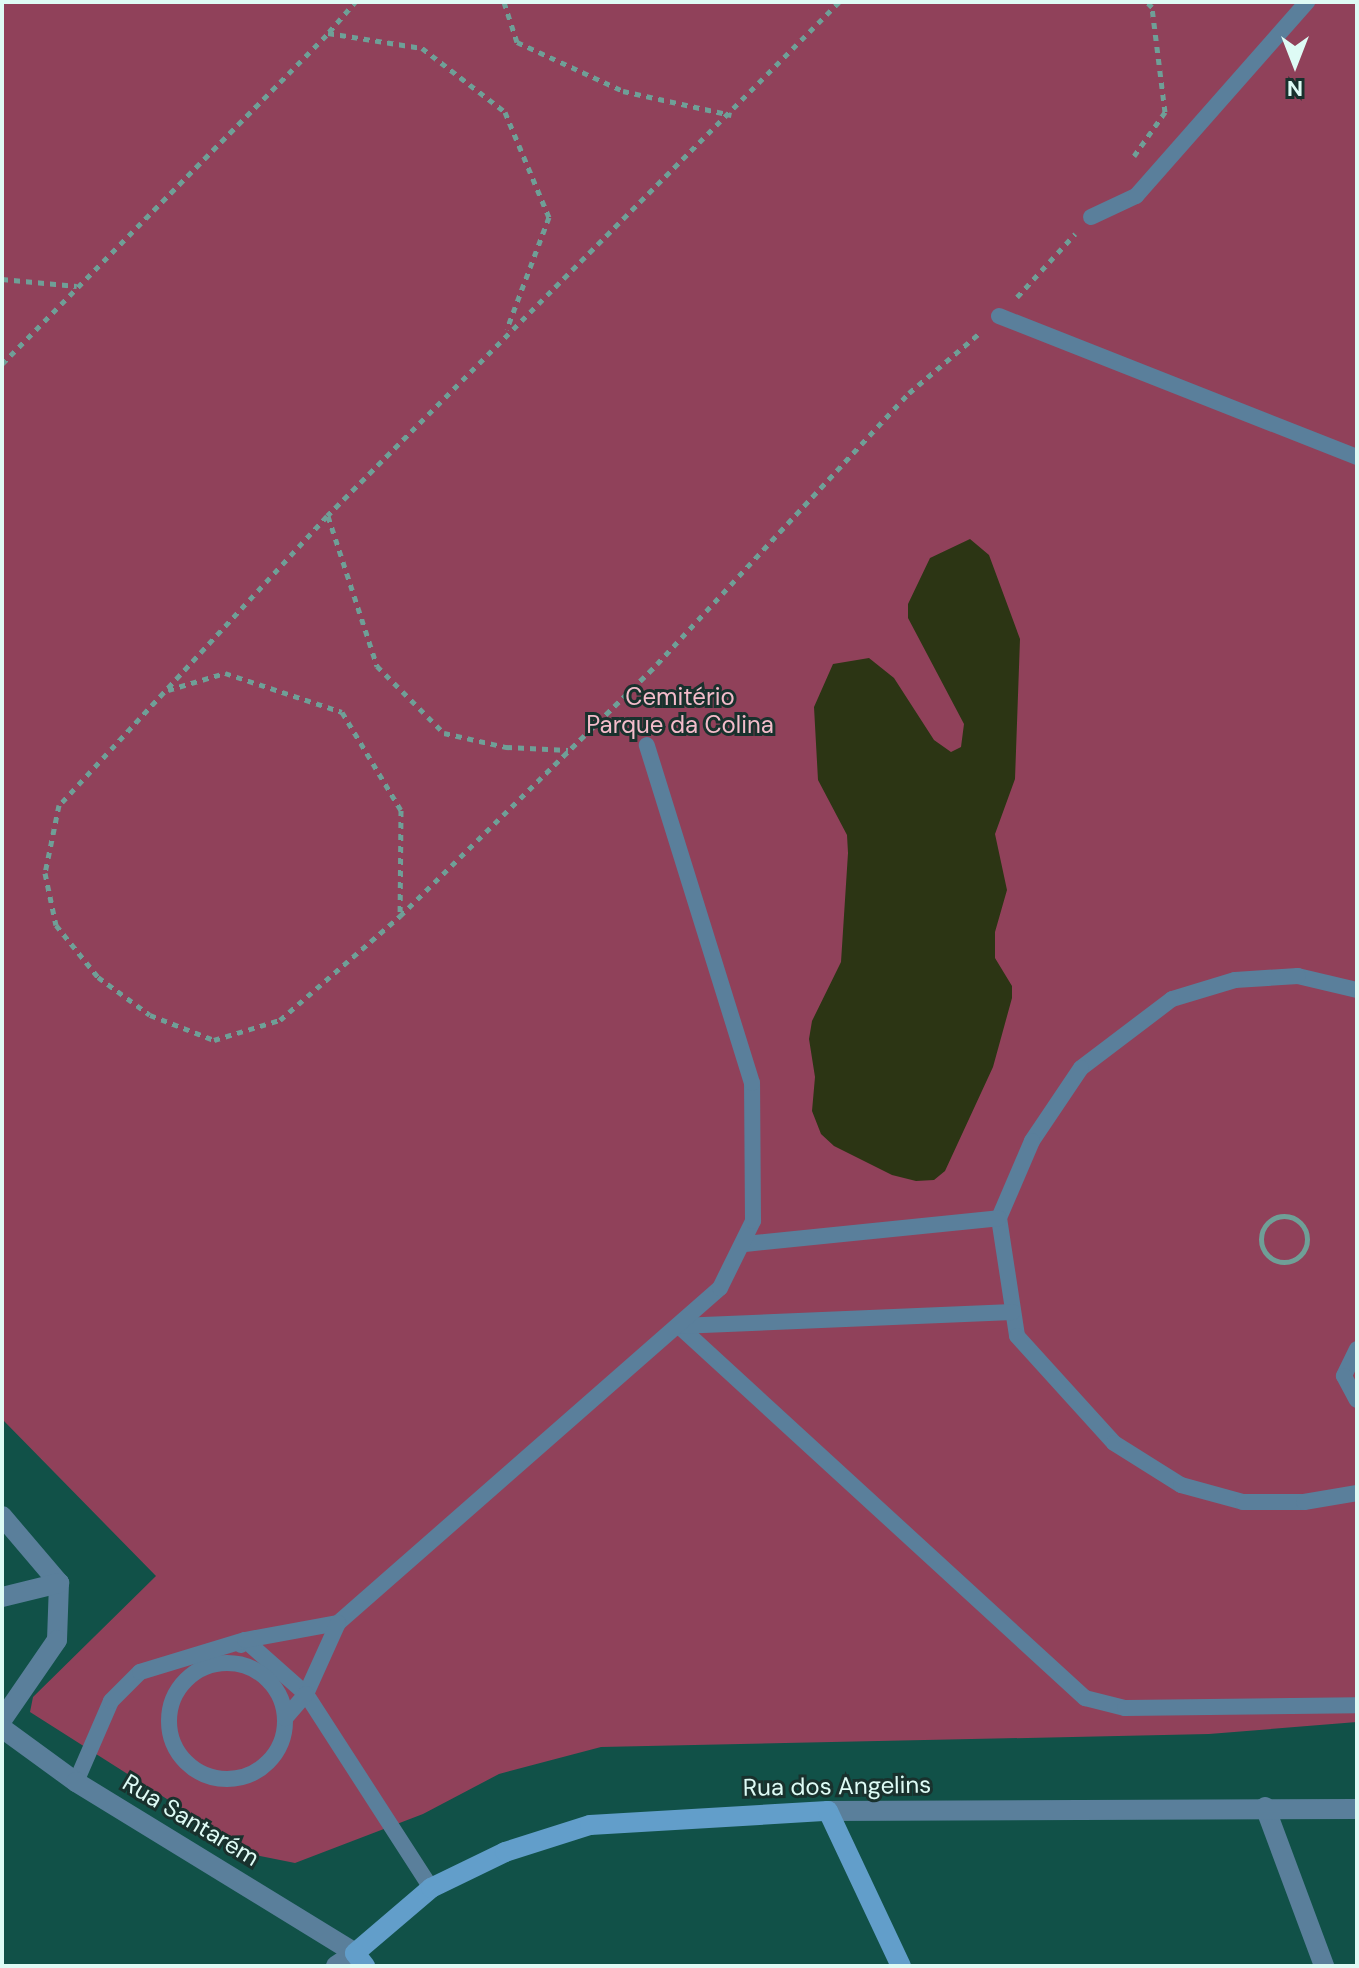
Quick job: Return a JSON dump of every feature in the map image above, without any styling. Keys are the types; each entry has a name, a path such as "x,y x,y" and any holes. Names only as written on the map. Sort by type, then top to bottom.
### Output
{"street":[{"path":"2,1516 59,1583 57,1640 2,1720"},
{"path":"2,1597 59,1583"},
{"name":"Rua Santarém","path":"2,1728 76,1782 360,1959"},
{"path":"1265,1807 1324,1966"},
{"name":"Rua dos Angelins","path":"360,1959 431,1888 505,1852 590,1825 828,1811 1357,1809"},
{"path":"828,1811 901,1966"},
{"path":"336,1966 360,1959"}],"lane":[{"path":"1091,217 1136,196 1307,2"},
{"path":"999,316 1357,457"},
{"path":"245,1640 224,1663 188,1677 173,1701 169,1730 187,1764 213,1776 242,1777 274,1755 285,1718 306,1694 338,1623 720,1288 745,1244 753,1221 755,1187 752,1083 647,745"},
{"path":"1357,990 1298,976 1235,980 1172,999 1151,1012 1081,1068 1032,1141 999,1218 1017,1336 1114,1443 1181,1485 1243,1502 1304,1502 1357,1493"},
{"path":"745,1244 999,1218"},
{"path":"679,1326 1013,1312"},
{"path":"679,1326 1085,1698 1125,1708 1357,1705"},
{"path":"1357,1349 1344,1376 1357,1400"},
{"path":"76,1782 111,1701 140,1672 245,1640 338,1623"},
{"path":"245,1640 306,1694 431,1888"},
{"path":"224,1663 242,1665 272,1684 285,1718"}],"path":[{"path":"2,364 355,2"},
{"path":"504,2 517,42 623,91 732,115"},
{"path":"839,2 732,115 505,333 327,516 59,805 45,873 56,925 98,977 150,1015 214,1040 280,1020 400,916 657,664 909,393 999,316 1091,217"},
{"path":"1132,159 1165,112 1152,7 1147,2"},
{"path":"328,33 422,48 505,112 549,217 505,333"},
{"path":"2,279 77,286"},
{"path":"327,516 377,666 444,733 506,747 570,750"},
{"path":"167,690 225,673 342,712 401,810 400,916"},
{"path":"1279,1216 1295,1218 1305,1230 1306,1245 1297,1258 1276,1261 1265,1252 1262,1231 1279,1216"}],"green space":[{"name":"Cemitério Parque da Colina","path":"2,2 1357,2 1357,1722 1209,1734 601,1747 499,1774 423,1814 295,1863 255,1855 30,1712 33,1697 156,1576 2,1419"}],"shaded area":[{"path":"970,539 989,555 1020,639 1015,779 995,834 1007,890 995,932 995,958 1012,986 1012,998 993,1067 945,1171 934,1180 916,1181 892,1175 834,1146 821,1134 812,1111 815,1077 809,1039 812,1021 841,962 848,853 847,835 818,780 814,707 833,664 869,658 894,678 934,740 951,752 961,747 964,724 908,618 908,604 930,558"}]}
